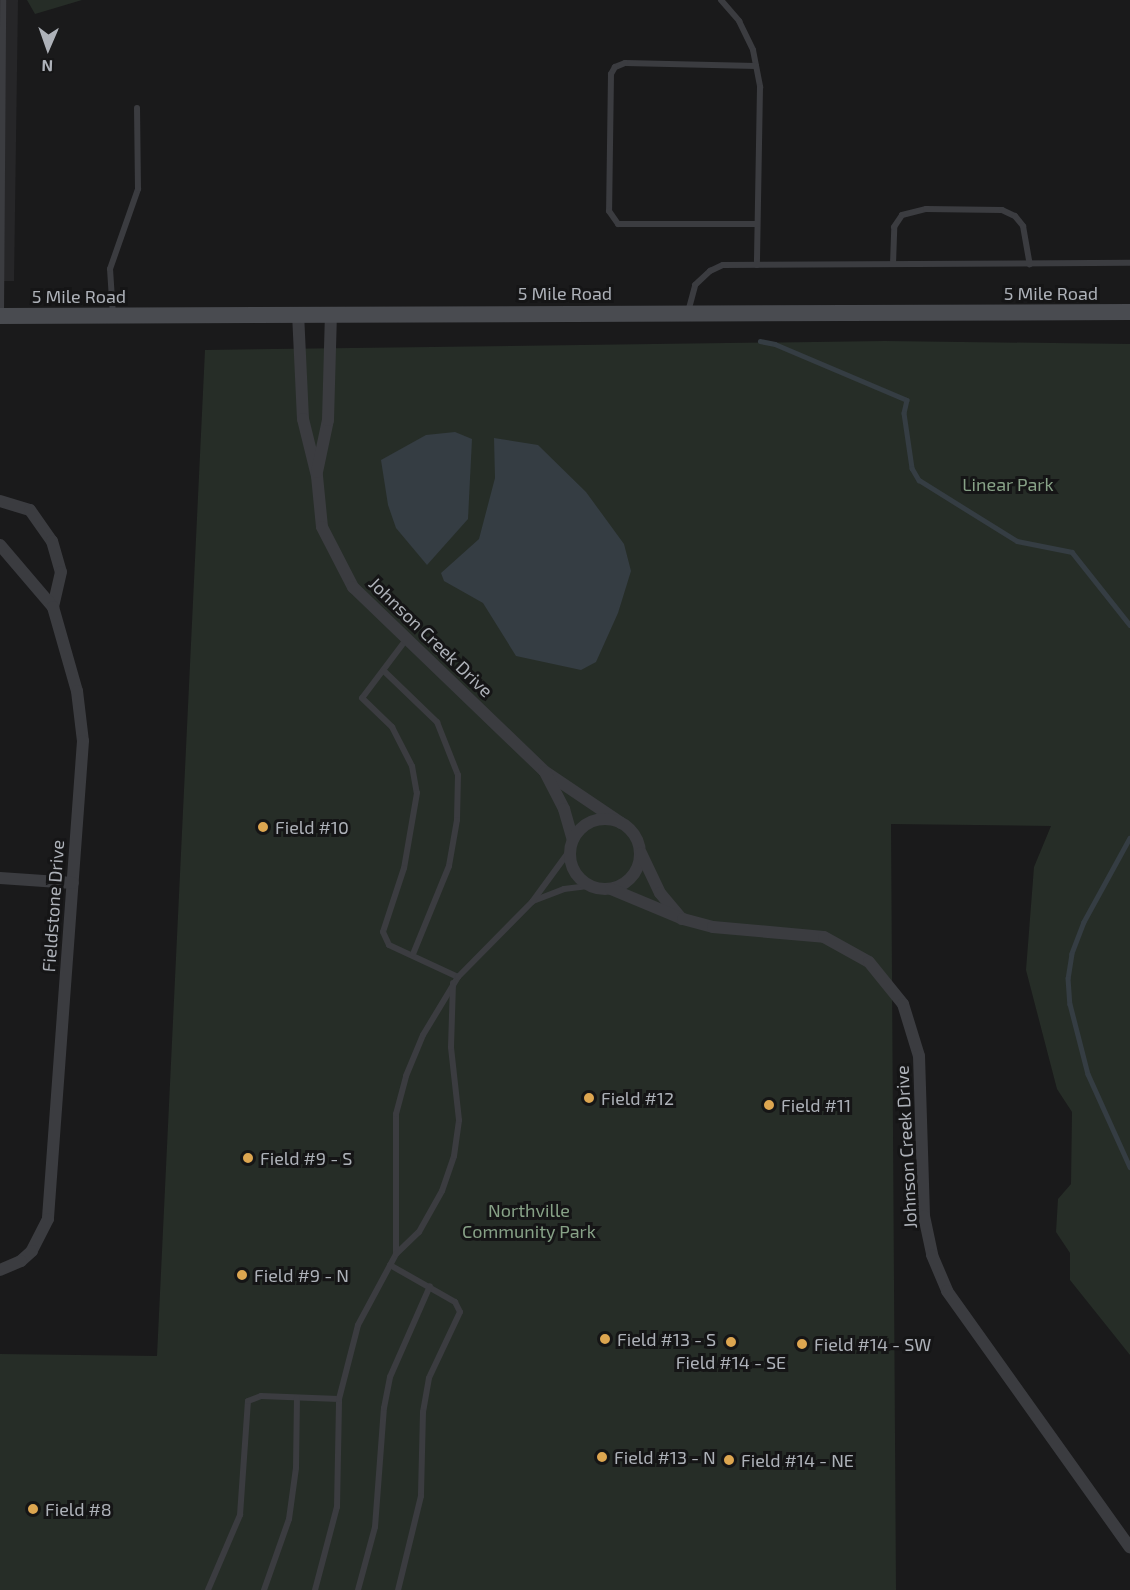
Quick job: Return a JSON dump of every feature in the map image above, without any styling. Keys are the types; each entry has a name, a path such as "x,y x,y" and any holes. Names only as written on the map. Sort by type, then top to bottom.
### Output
{"street":[{"name":"5 Mile Road","path":"0,316 298,313 1130,312"},
{"name":"Johnson Creek Drive","path":"298,313 303,419 316,476 322,527 353,587 405,641 544,771 621,823"},
{"name":"Johnson Creek Drive","path":"316,476 328,420 331,313"},
{"path":"0,501 30,510 52,541 61,572 53,607"},
{"name":"Fieldstone Drive","path":"0,545 53,607 77,691 83,741 48,1219 32,1251 21,1261 0,1270"},
{"name":"Johnson Creek Drive","path":"544,771 564,809 572,845"},
{"path":"640,849 636,871 621,886 611,889 590,886 574,871 572,845 579,831 599,820 621,823 630,830 640,849 660,893 683,920"},
{"path":"0,878 73,883"},
{"name":"Johnson Creek Drive","path":"611,889 683,920 713,927 824,937 868,962 903,1004 919,1056 924,1216 932,1255 947,1291 1130,1548"}],"lane":[{"path":"0,316 3,0"},
{"path":"721,0 739,21 756,66 760,87 756,265"},
{"path":"756,66 625,63 615,67 611,74 609,211 618,224 757,224"},
{"path":"113,316 110,269 138,189 137,108"},
{"path":"893,264 894,227 902,215 927,209 1002,210 1015,216 1023,226 1030,264"},
{"path":"688,313 695,285 710,271 723,265 1130,263"},
{"path":"405,641 362,698 392,727 412,766 417,793 404,868 383,932 389,945 413,954 458,977"},
{"path":"384,671 437,722 458,775 457,820 449,866 413,954"},
{"path":"396,1254 396,1114 406,1076 423,1035 458,977 532,902 572,845"},
{"path":"532,902 564,889 590,886"},
{"path":"315,1590 337,1507 339,1399 358,1324 396,1254 418,1232 442,1191 454,1156 459,1120 451,1047 453,984"},
{"path":"390,1266 430,1286 455,1302 460,1312 429,1378 423,1412 420,1501 398,1590"},
{"path":"358,1590 375,1527 384,1407 390,1377 430,1286"},
{"path":"208,1590 240,1515 248,1401 261,1396 339,1399"},
{"path":"264,1590 275,1566 289,1519 296,1468 297,1398"}],"shaded area":[{"path":"0,0 18,0 14,281 0,281"},
{"path":"455,432 472,439 468,519 427,565 396,528 388,505 381,460 426,435"},
{"path":"494,438 538,445 586,492 624,544 631,571 618,613 596,662 581,670 516,656 483,603 444,581 441,573 479,539 495,478"}],"green space":[{"path":"27,0 82,0 35,14"},
{"name":"Northville Community Park","path":"885,341 1130,344 1130,1355 1070,1280 1070,1253 1056,1232 1058,1199 1071,1184 1072,1112 1057,1089 1026,970 1034,867 1051,826 891,824 896,1590 0,1590 0,1354 157,1356 205,350"}],"waterway":[{"path":"760,341 775,344 907,400 904,413 912,468 919,480 1017,541 1072,552 1130,625"},
{"path":"1130,838 1084,922 1072,954 1068,978 1070,1004 1088,1074 1130,1167"}],"place":[{"name":"Field #10","path":"263,827"},
{"name":"Field #12","path":"589,1098"},
{"name":"Field #11","path":"769,1105"},
{"name":"Field #9 - S","path":"248,1158"},
{"name":"Field #9 - N","path":"242,1275"},
{"name":"Field #13 - S","path":"605,1339"},
{"name":"Field #14 - SE","path":"731,1342"},
{"name":"Field #14 - SW","path":"802,1344"},
{"name":"Field #13 - N","path":"602,1457"},
{"name":"Field #14 - NE","path":"729,1460"},
{"name":"Field #8","path":"33,1509"}],"park label":[{"name":"Linear Park","path":"1008,484"}]}
